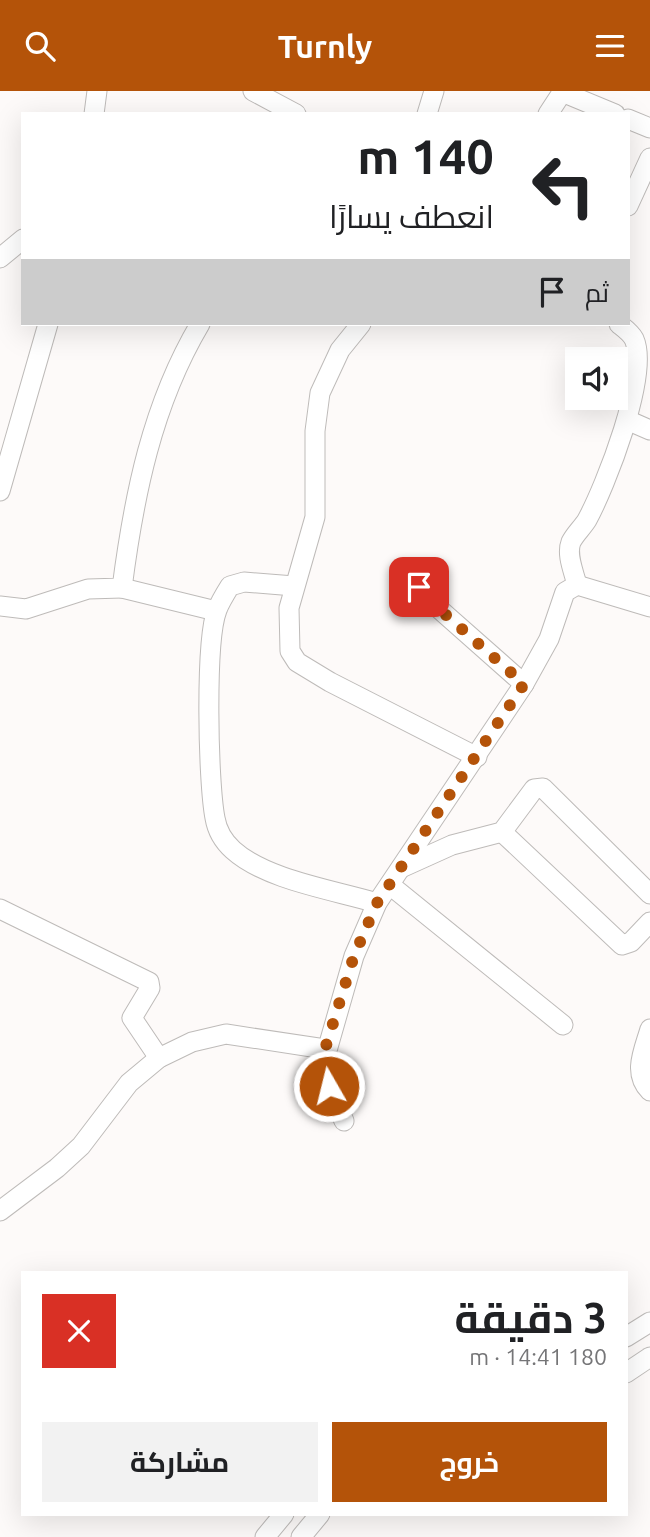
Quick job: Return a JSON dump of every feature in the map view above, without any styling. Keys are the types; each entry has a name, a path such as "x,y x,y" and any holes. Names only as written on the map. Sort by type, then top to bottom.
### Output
{"street":[{"path":"94,112 97,91"},
{"path":"253,91 292,112"},
{"path":"428,112 433,91"},
{"path":"549,112 563,92 610,112"},
{"path":"630,120 650,128"},
{"path":"630,202 650,158"},
{"path":"0,258 21,241"},
{"path":"0,491 47,326"},
{"path":"122,588 140,481 152,429 181,355 199,326"},
{"path":"359,326 340,350 320,393 315,431 315,517 294,586 289,623 290,652 297,662 477,757"},
{"path":"577,585 570,558 571,543 601,490 627,420 635,387 637,348 634,339 621,326"},
{"path":"627,420 650,430"},
{"path":"409,573 429,600 524,684"},
{"path":"294,586 244,582 230,586 216,611 211,658 211,777 220,835 247,861 272,872 377,903"},
{"path":"344,1121 322,1068 325,1049 354,956 377,903 524,684 550,639 565,592 577,585 650,607"},
{"path":"0,606 26,609 88,589 122,588 216,611"},
{"path":"394,877 452,845 502,832 534,789 543,788 650,894"},
{"path":"502,832 622,945 631,942 650,922"},
{"path":"394,877 563,1025"},
{"path":"0,909 149,982 150,988 132,1016 132,1021 159,1058"},
{"path":"650,1029 639,1070 642,1083 650,1091"},
{"path":"0,1211 57,1168 81,1146 129,1083 159,1058 192,1042 226,1034 325,1049"},
{"path":"628,1336 650,1322"},
{"path":"628,1372 650,1357"},
{"path":"265,1537 282,1516"},
{"path":"301,1537 318,1516"}],"route":[{"path":"329,1086 322,1068 325,1049 354,956 377,903 524,684 429,600 419,587"}]}
